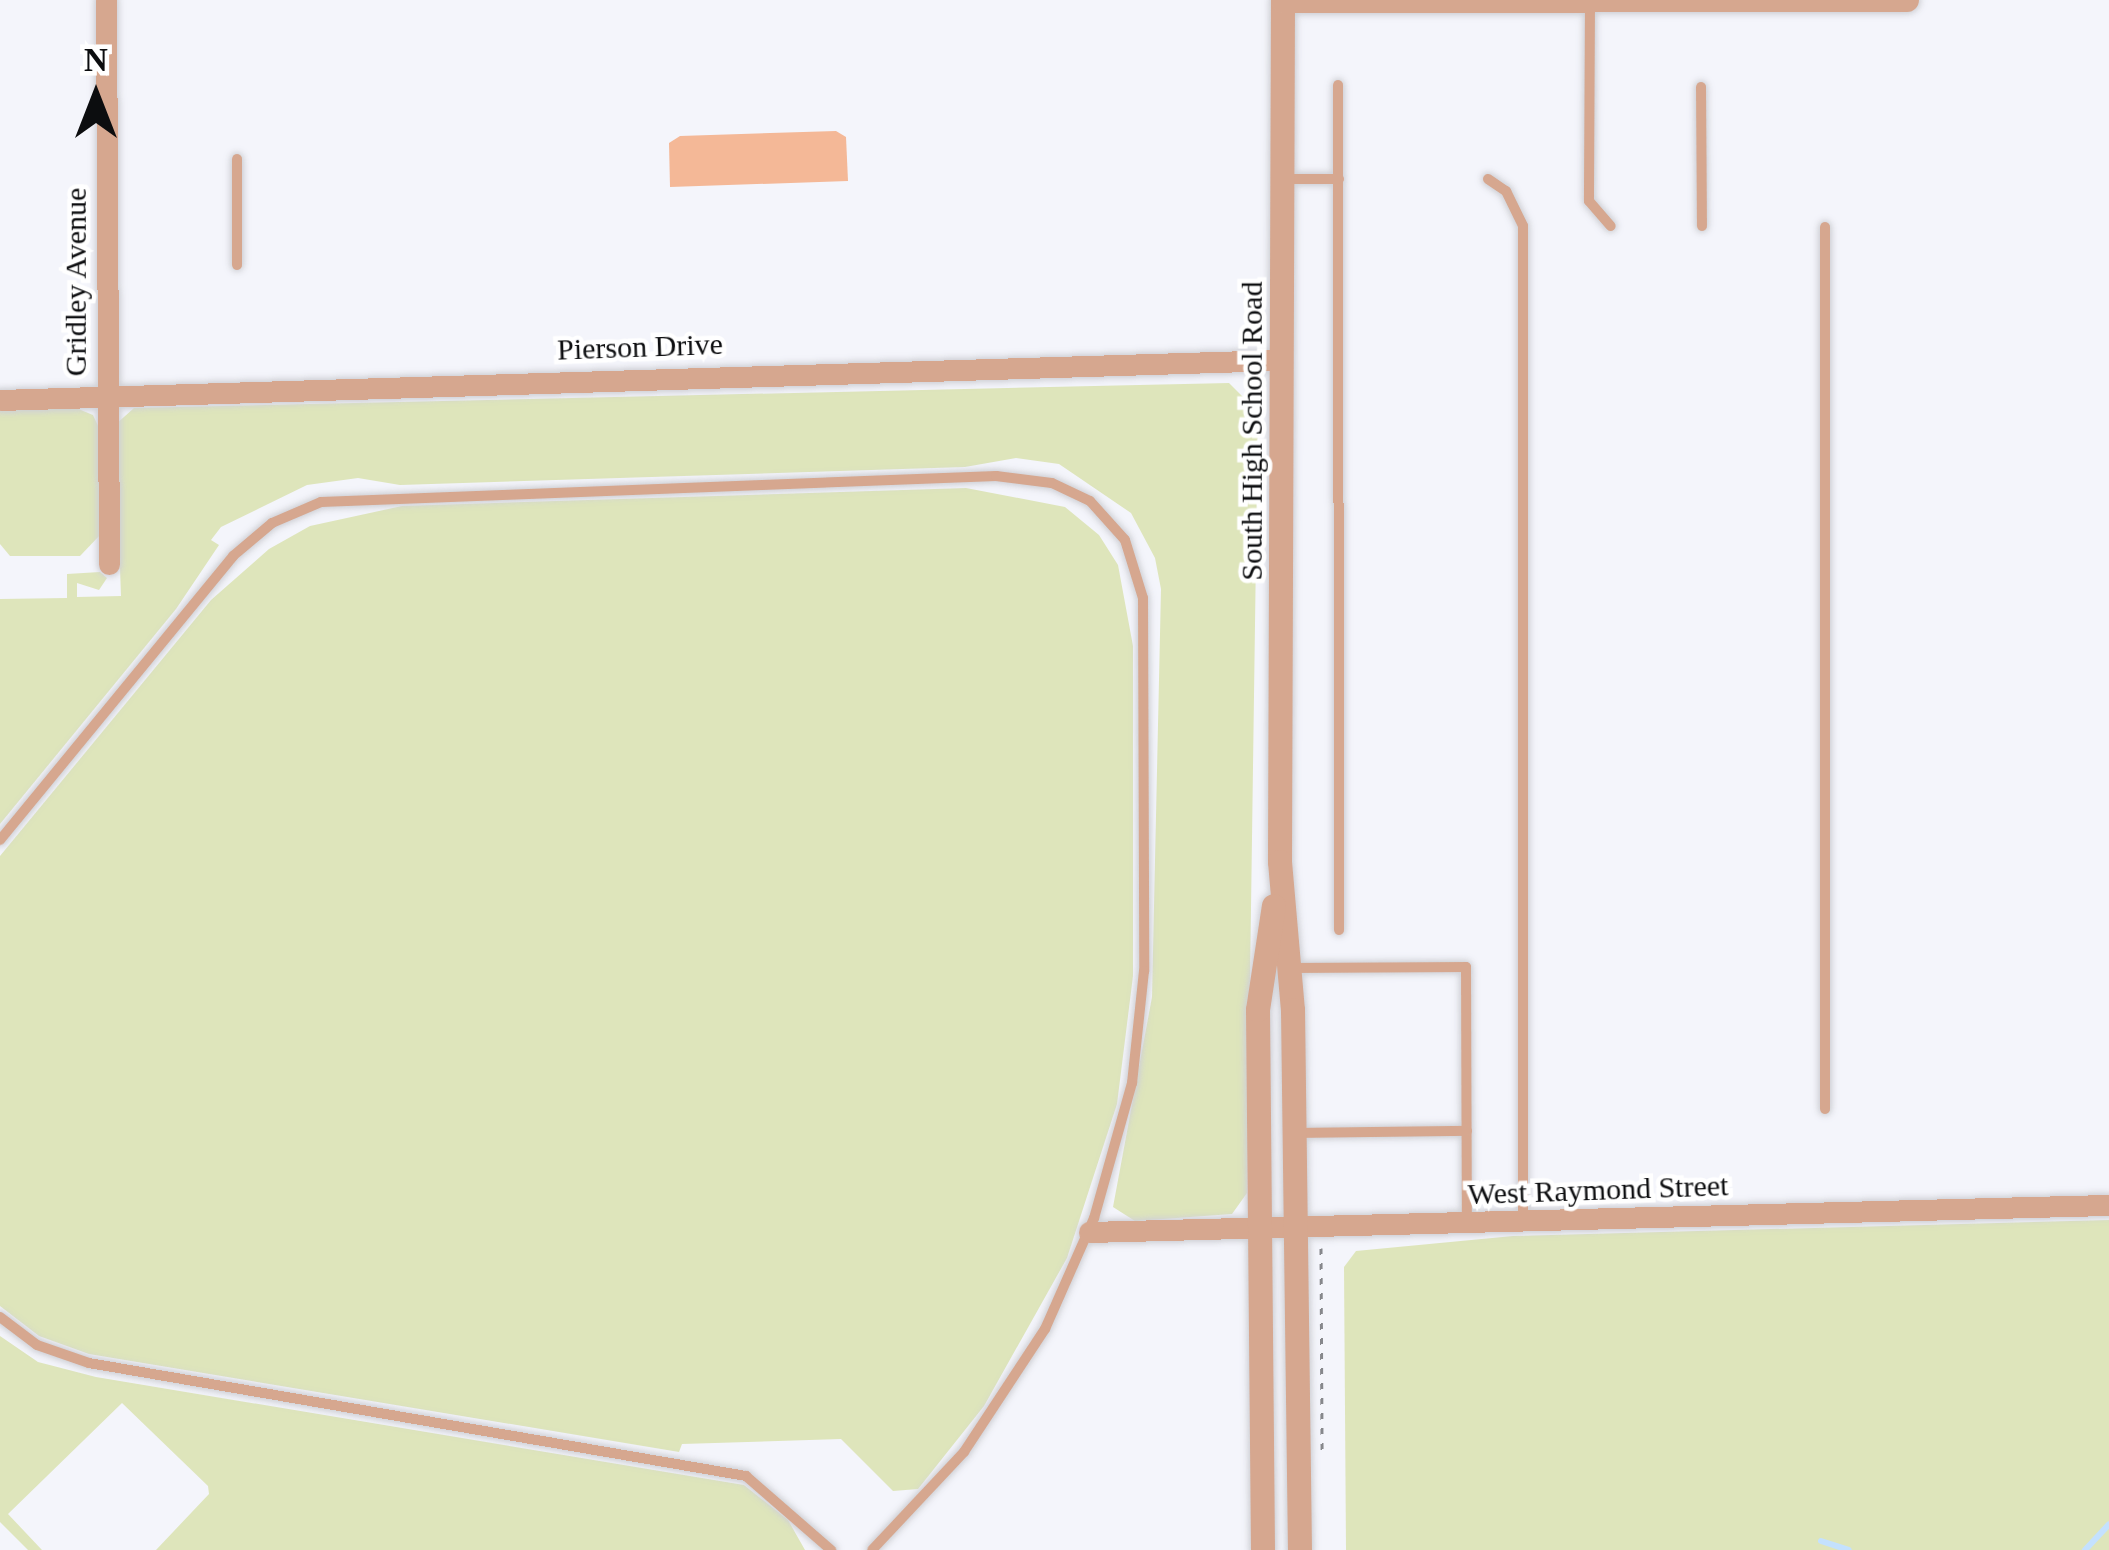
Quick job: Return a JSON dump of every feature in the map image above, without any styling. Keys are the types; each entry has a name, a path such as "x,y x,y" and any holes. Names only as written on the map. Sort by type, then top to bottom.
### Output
{"street":[{"name":"Gridley Avenue","path":"106,0 109,564"},
{"path":"1282,1 1907,0"},
{"name":"South High School Road","path":"1282,1 1280,862 1294,1133 1308,1229 1300,1550"},
{"name":"Pierson Drive","path":"0,400 1282,360"},
{"name":"South High School Road","path":"1264,1550 1258,1010 1280,862"},
{"name":"West Raymond Street","path":"1089,1232 2109,1205"}],"lane":[{"path":"1590,2 1588,201 1612,226"},
{"path":"1339,85 1339,930"},
{"path":"1701,87 1702,226"},
{"path":"237,159 237,265"},
{"path":"1282,179 1339,179"},
{"path":"1489,179 1506,191 1523,226 1523,1222"},
{"path":"1825,226 1825,1109"},
{"path":"0,839 233,556 272,524 308,506 363,497 996,476 1067,488 1125,539 1144,617 1140,1025 1125,1111 1089,1232 998,1405 872,1550"},
{"path":"1289,968 1466,967 1467,1224"},
{"path":"1294,1133 1467,1132"},
{"path":"0,1318 37,1345 89,1363 746,1476 831,1550"}],"path":[{"path":"1308,1229 1322,1460"}],"green space":[{"path":"1229,383 1258,412 1247,1193 1232,1214 1135,1221 1113,1207 1152,997 1161,589 1155,558 1131,513 1059,464 1016,458 965,467 400,485 358,478 307,485 221,527 211,540 219,545 176,609 0,824 0,599 67,598 67,574 100,572 107,578 99,590 77,583 77,597 121,596 115,425 134,408"},
{"path":"76,408 93,415 99,428 101,534 80,556 10,556 0,544 0,410"},
{"path":"966,488 1065,507 1099,535 1118,565 1133,646 1133,976 1117,1104 1067,1258 984,1406 918,1489 893,1491 841,1439 682,1444 679,1452 89,1354 39,1336 0,1306 0,856 211,600 269,549 310,526 402,506"},
{"path":"2109,1220 2109,1550 1346,1550 1344,1267 1356,1251 1513,1236"},
{"path":"0,1336 38,1362 96,1377 744,1485 788,1520 805,1550 156,1550 209,1494 208,1486 122,1403 8,1514 42,1550 28,1550 0,1522"}],"building":[{"path":"836,131 846,137 848,181 670,187 669,143 680,136"}],"waterway":[{"path":"2085,1550 2109,1524"},
{"path":"1821,1541 1849,1550"}]}
